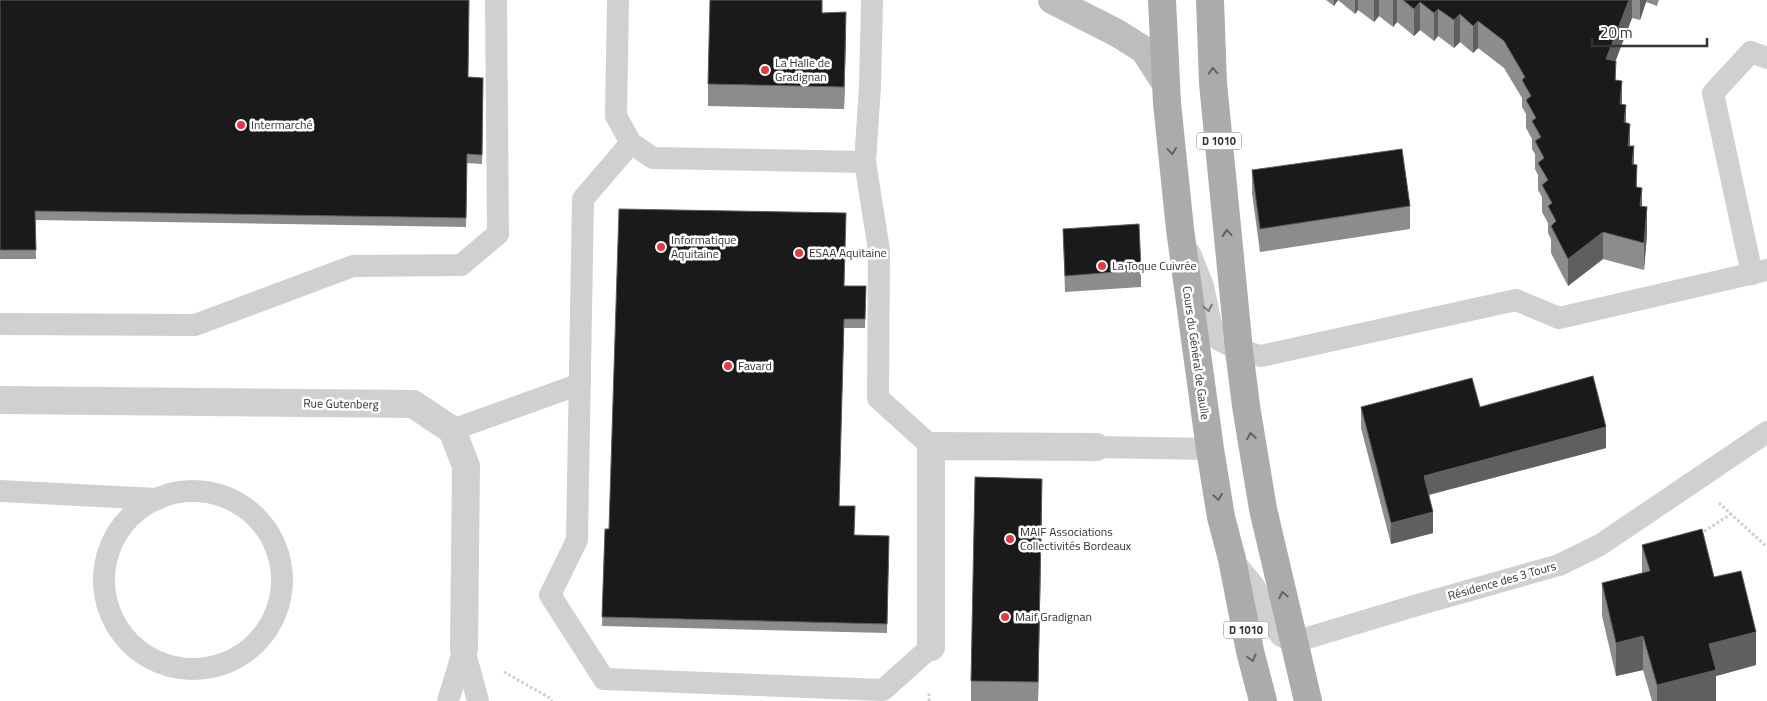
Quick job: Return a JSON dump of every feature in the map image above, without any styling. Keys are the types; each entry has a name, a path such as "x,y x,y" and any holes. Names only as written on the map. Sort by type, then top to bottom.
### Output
{"main road":[{"name":"Cours du Général de Gaulle","path":"1162,0 1166,84 1180,229 1210,449 1221,517 1232,559 1250,652 1263,701"},
{"name":"D 1010","path":"1210,0 1213,83 1239,350 1263,509 1308,701"}],"street":[{"path":"1052,0 1117,33 1144,50 1166,84"},
{"path":"1084,0 1117,33"},
{"name":"Rue Gutenberg","path":"0,400 413,404 452,430"},
{"path":"452,430 466,466 464,650"},
{"path":"931,647 931,446 1096,447"}],"lane":[{"path":"0,324 196,325 353,266 461,265 498,234 496,0"},
{"path":"618,0 616,116 631,143 654,158 865,162"},
{"path":"872,0 870,87 865,162 879,250 878,398 931,446"},
{"path":"1180,229 1203,286 1212,330 1219,340 1239,350 1261,356 1516,300 1559,318 1759,272 1713,93 1751,52 1767,58"},
{"path":"631,143 583,199 577,540 550,595 604,679 883,690 931,647"},
{"path":"452,430 580,384"},
{"name":"Résidence des 3 Tours","path":"1294,642 1559,565 1600,544 1767,432"},
{"path":"1096,447 1210,449"},
{"path":"0,491 157,499 184,491 212,493 238,503 260,520 275,544 282,571 281,589 271,625 253,646 229,661 199,669 168,665 140,652 119,630 106,601 104,570 113,540 131,516 157,499"},
{"path":"1232,559 1254,586 1267,614 1281,636 1294,642"},
{"path":"448,701 464,650"},
{"path":"464,650 478,701"}],"path":[{"path":"1694,481 1767,546"},
{"path":"1699,534 1731,514"},
{"path":"464,650 550,698 552,701"}],"building":[{"name":"Intermarché","path":"0,0 469,0 468,77 483,78 482,155 467,154 466,218 35,211 36,250 0,250"},
{"name":"La Halle de Gradignan","path":"710,0 822,0 822,13 846,12 844,87 708,84"},
{"path":"1403,0 1629,0 1606,59 1616,61 1615,80 1622,81 1620,104 1626,105 1624,122 1630,124 1628,146 1634,146 1632,164 1637,165 1636,187 1642,188 1640,206 1647,207 1644,243 1603,232 1568,259 1551,226 1556,221 1548,206 1552,203 1542,185 1548,180 1538,163 1544,158 1535,141 1541,137 1532,121 1536,118 1526,100 1531,96 1522,80 1525,77 1504,41 1478,21 1473,26 1460,14 1454,20 1438,9 1434,13 1420,2 1414,9"},
{"path":"1402,149 1410,206 1260,229 1252,170"},
{"name":"Favard","path":"619,209 846,213 844,286 866,286 865,319 844,319 839,506 855,506 854,535 889,536 887,624 602,617 605,529 609,529"},
{"name":"La Toque Cuivrée","path":"1139,224 1141,270 1065,276 1063,229"},
{"path":"1593,376 1606,427 1424,476 1433,512 1391,523 1361,407 1472,378 1480,407"},
{"path":"975,477 1042,479 1038,682 971,681"},
{"path":"1702,529 1714,577 1741,571 1756,632 1709,644 1716,670 1657,685 1643,636 1616,643 1602,583 1650,571 1642,545"}],"place":[{"name":"La Halle de Gradignan","path":"765,70"},
{"name":"Intermarché","path":"241,125"},
{"name":"Informatique Aquitaine","path":"661,247"},
{"name":"ESAA Aquitaine","path":"799,253"},
{"name":"La Toque Cuivrée","path":"1102,266"},
{"name":"Favard","path":"728,366"},
{"name":"MAIF Associations Collectivités Bordeaux","path":"1010,539"},
{"name":"Maif Gradignan","path":"1005,617"}]}
